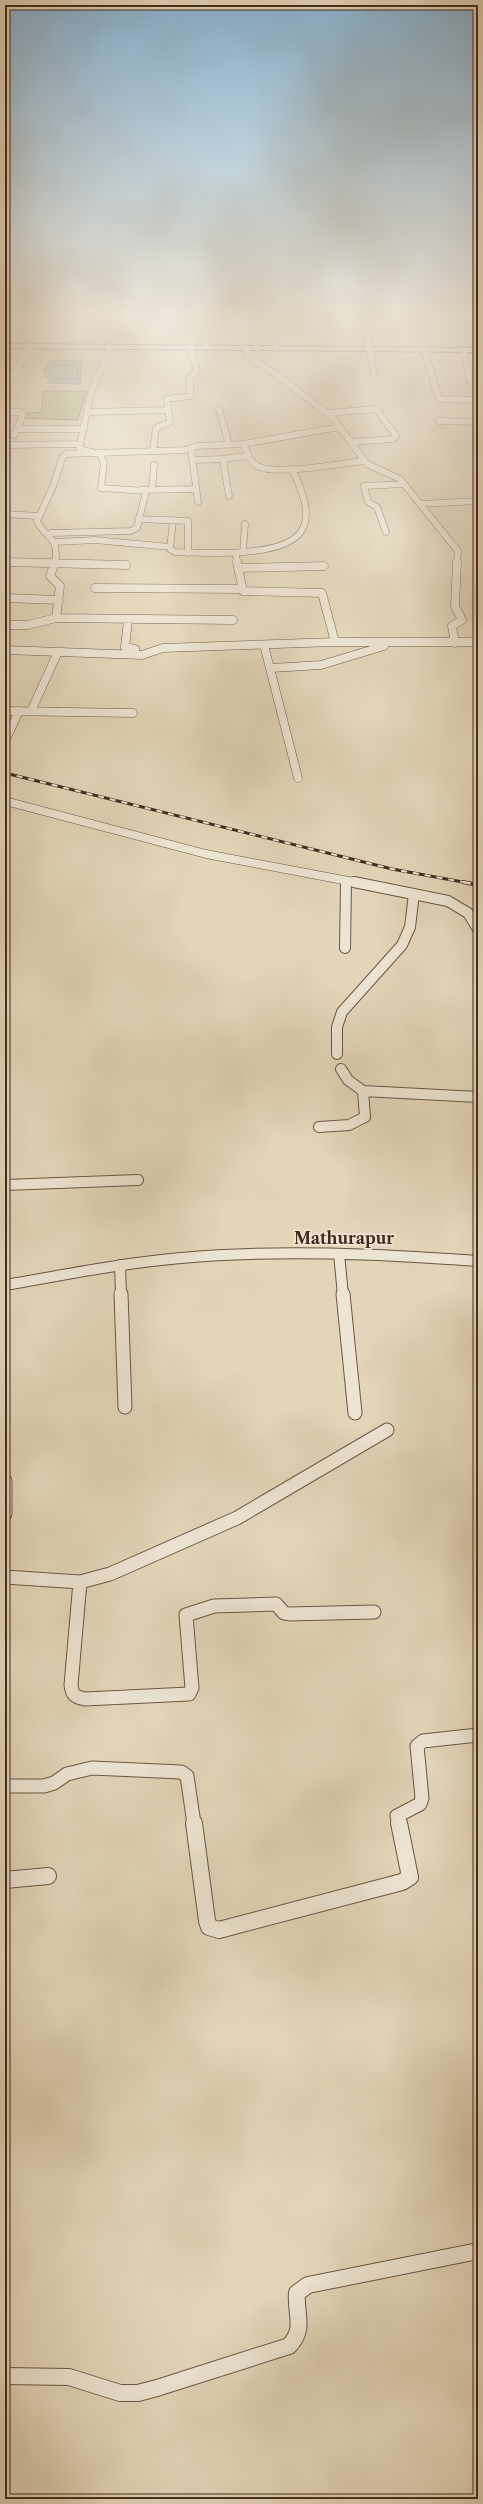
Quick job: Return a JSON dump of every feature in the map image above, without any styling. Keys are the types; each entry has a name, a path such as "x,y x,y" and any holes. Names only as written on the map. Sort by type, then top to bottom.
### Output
{"street":[{"path":"8,445 17,430"},
{"path":"84,430 79,448 95,452 103,458 101,488 141,490 196,489"},
{"path":"153,451 156,430"},
{"path":"225,430 229,445"},
{"path":"141,490 146,491 146,494 135,530 51,533 37,525 38,516 54,484 63,456 71,453 191,449 197,446 244,444 324,430"},
{"path":"342,430 364,461 372,467 397,476 458,551 455,606 462,620 452,626 455,643"},
{"path":"352,442 393,439 396,436 391,430"},
{"path":"8,445 80,444"},
{"path":"244,444 249,456 258,467 292,468 364,461"},
{"path":"191,449 194,460 198,502"},
{"path":"194,460 249,456"},
{"path":"224,459 229,496"},
{"path":"152,490 154,465"},
{"path":"55,542 95,540 170,547 172,551 188,553 240,553 292,540 301,532 304,498 292,468"},
{"path":"386,532 377,507 368,502 364,486 404,484"},
{"path":"421,504 478,501"},
{"path":"5,514 38,516"},
{"path":"138,519 189,522 188,553"},
{"path":"170,547 173,520"},
{"path":"241,589 238,568 245,524"},
{"path":"51,533 55,542 55,562 50,576 60,586 56,618"},
{"path":"5,562 55,562 126,565"},
{"path":"238,568 324,566"},
{"path":"95,588 241,589 250,591 322,593 336,642"},
{"path":"5,598 59,600"},
{"path":"5,625 28,625 56,618 233,620"},
{"path":"128,620 125,647 135,649 134,655"},
{"path":"5,650 134,655 163,648 336,642 391,644 478,642"},
{"path":"272,668 321,665 391,644"},
{"path":"264,645 272,668 298,778"},
{"path":"31,711 58,652"},
{"path":"5,711 133,712"},
{"path":"5,741 19,711"},
{"path":"5,801 206,854 442,899 459,905 466,910 478,929"},
{"path":"345,948 346,881"},
{"path":"337,1054 337,1027 342,1012 402,945 410,927 414,894"},
{"path":"466,910 478,908"},
{"path":"341,1069 348,1080 363,1090 478,1097"},
{"path":"319,1128 349,1125 365,1117 363,1090"},
{"path":"5,1185 138,1180"},
{"path":"339,1254 355,1413"},
{"path":"5,1285 120,1265 216,1257 339,1254 478,1261"},
{"path":"120,1265 125,1407"},
{"path":"5,1577 80,1582 110,1574 237,1518 387,1430"},
{"path":"5,1481 5,1514"},
{"path":"80,1582 71,1685 72,1693 76,1697 85,1699 189,1694 192,1688 186,1614 190,1611 202,1608 276,1604 284,1613 289,1614 374,1612"},
{"path":"5,1786 44,1786 54,1783 67,1774 92,1768 181,1772 187,1776 207,1921 209,1927 219,1930 402,1882 410,1877 397,1816 420,1804 422,1798 417,1746 423,1741 433,1739 478,1735"},
{"path":"5,1880 48,1876"},
{"path":"5,2376 50,2375 69,2377 120,2393 138,2393 157,2388 289,2346 296,2340 301,2329 295,2303 297,2293 308,2285 478,2251"}],"railway":[{"path":"5,773 392,869 468,883"},
{"path":"463,882 468,883"},
{"path":"468,883 478,885"}],"district":[{"name":"Mathurapur","path":"344,1238"}]}
